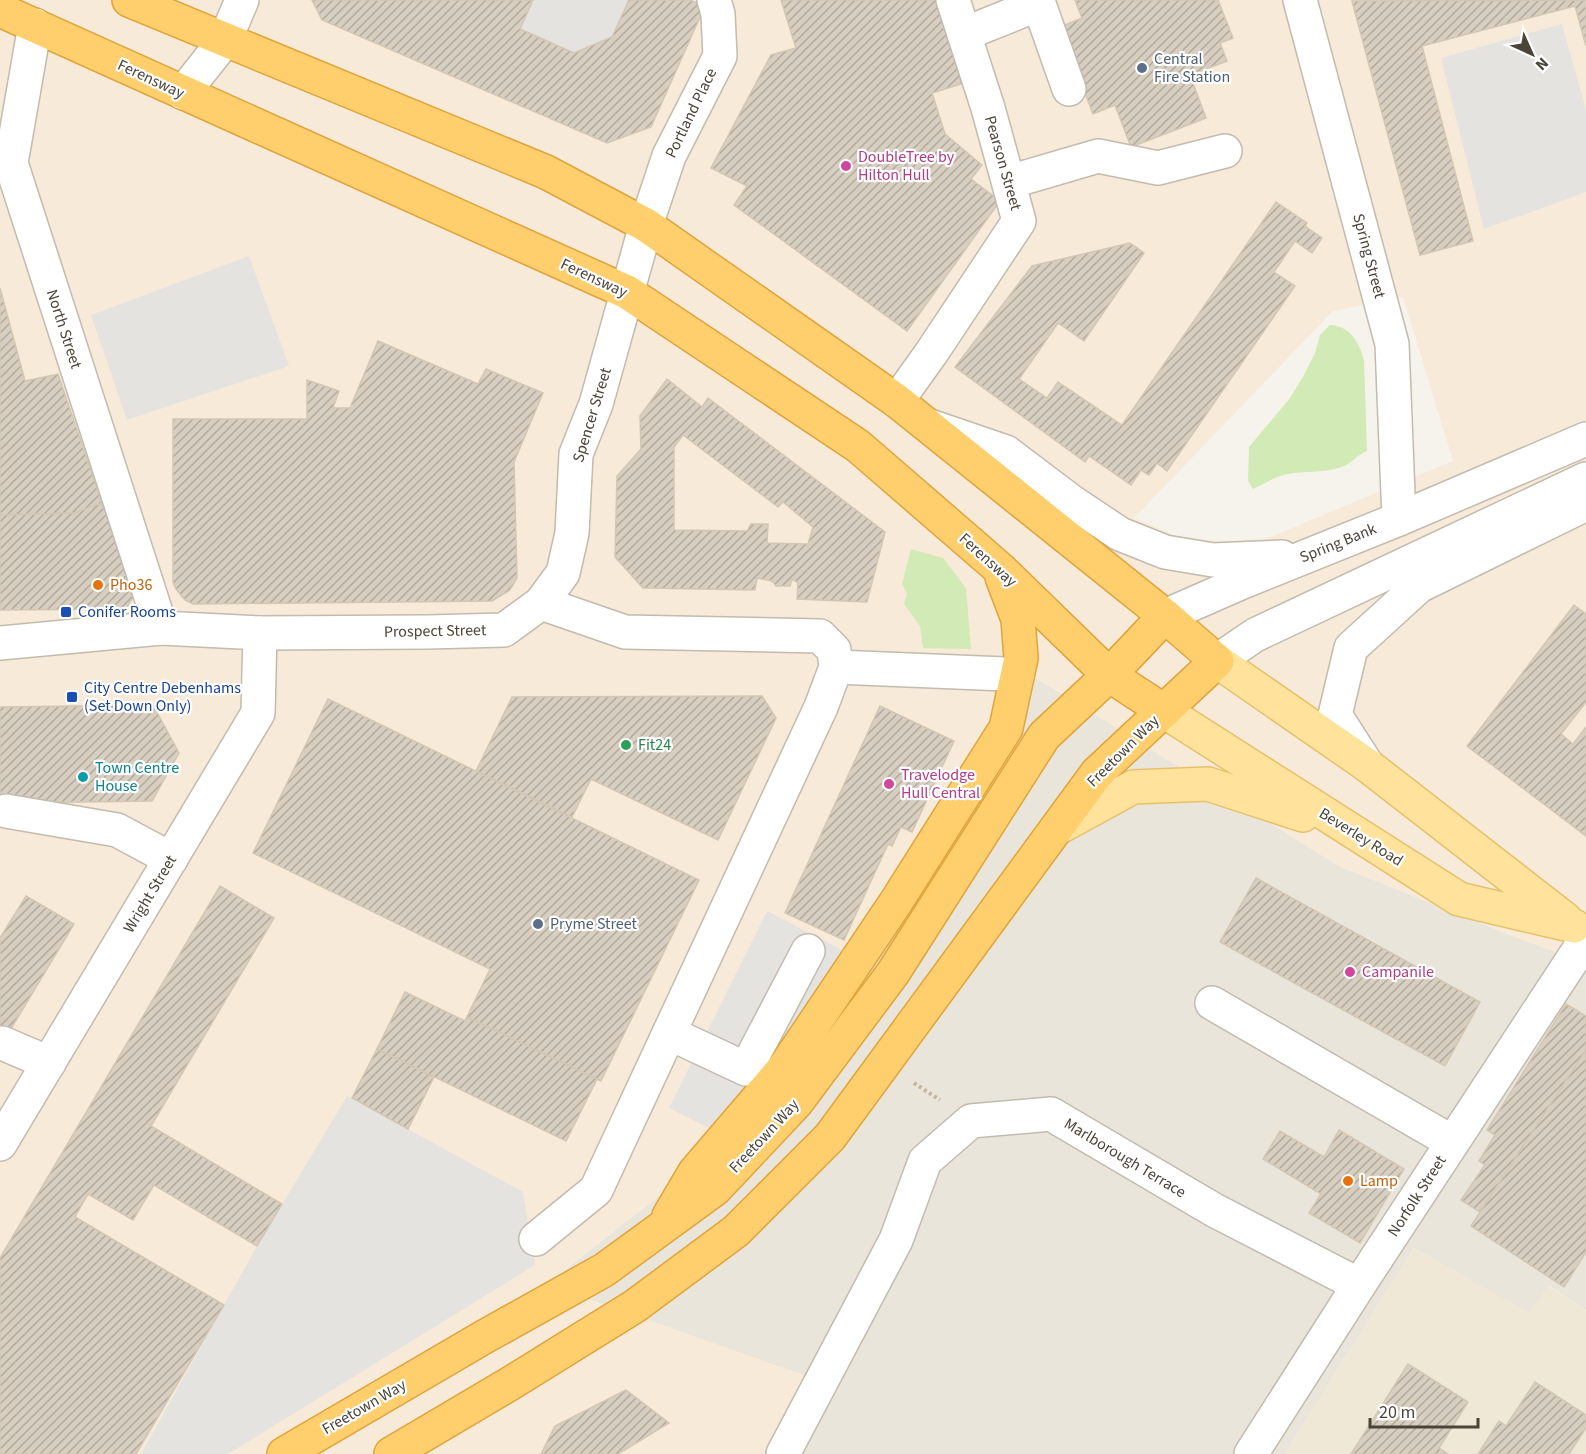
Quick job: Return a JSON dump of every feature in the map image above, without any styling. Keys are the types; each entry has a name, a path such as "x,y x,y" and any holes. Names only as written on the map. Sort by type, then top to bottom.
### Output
{"highway":[{"path":"129,0 546,172 646,225 897,401 1165,616 1217,661 1164,711"},
{"name":"Ferensway","path":"0,9 627,292 858,446 1000,569 1109,675 1164,711"},
{"path":"661,1228 695,1172 785,1067 896,902 1006,728 1021,658 1018,620 1000,569"},
{"name":"Spring Bank","path":"1109,675 1165,616"},
{"name":"Freetown Way","path":"284,1454 604,1270 716,1189 796,1103 893,973 1044,736 1109,675"},
{"name":"Freetown Way","path":"391,1454 635,1306 735,1231 830,1137 1097,773 1164,711"}],"main road":[{"path":"1217,661 1367,765 1582,933"},
{"name":"Beverley Road","path":"1164,711 1459,899 1582,933"},
{"path":"1056,829 1133,787 1208,784 1280,806 1361,836"}],"street":[{"path":"183,93 225,40 242,0"},
{"name":"Portland Place","path":"627,292 669,156 720,56 718,14 714,0"},
{"name":"Pearson Street","path":"897,401 933,352 1019,221 953,0"},
{"name":"Spring Street","path":"1300,0 1392,344 1399,519"},
{"path":"964,34 1039,4 1069,89"},
{"name":"North Street","path":"35,25 11,164 161,628"},
{"path":"1009,182 1098,156 1158,168 1225,151"},
{"name":"Spencer Street","path":"541,603 563,573 572,533 576,454 596,404 627,292"},
{"path":"926,424 1006,452 1072,502 1120,534 1166,552 1213,560 1307,556"},
{"name":"Spring Bank","path":"1165,616 1586,439"},
{"path":"1217,661 1255,635 1586,479"},
{"path":"1367,765 1335,714 1351,648 1419,586 1586,504"},
{"path":"536,1239 596,1190 821,707 836,667 834,650 820,636 625,632 541,603"},
{"name":"Prospect Street","path":"0,643 161,628 260,633 416,633 504,630 541,603"},
{"name":"Wright Street","path":"0,1144 258,713 260,633"},
{"path":"836,667 1017,676"},
{"path":"6,811 117,830 171,859"},
{"name":"Norfolk Street","path":"1251,1454 1452,1142 1582,933"},
{"path":"669,1034 747,1069 808,951"},
{"path":"1212,1003 1452,1142"},
{"path":"3,1043 49,1063"},
{"name":"Marlborough Terrace","path":"971,1121 1051,1114 1214,1210 1359,1285"},
{"path":"783,1454 896,1240 925,1161 971,1121"}],"path":[{"path":"885,1063 971,1121"}],"shaded area":[{"path":"0,0 1586,0 1586,963 1339,866 1036,678 975,794 688,1173 547,1284 832,1385 799,1454 0,1454","holes":["1403,297 1453,461 1266,539 1218,541 1177,536 1134,518 1333,311"]},
{"path":"533,0 629,0 612,37 574,53 520,29"},
{"path":"1562,24 1586,110 1586,192 1484,229 1441,58"},
{"path":"249,256 289,366 127,420 91,315"},
{"path":"1036,678 1339,866 1586,963 1586,1310 1549,1286 1529,1314 1414,1248 1285,1454 799,1454 546,1285 688,1173 975,795"},
{"path":"767,911 846,952 787,1051 715,1131 669,1108"},
{"path":"347,1096 523,1192 535,1265 228,1454 141,1454 257,1246"},
{"path":"1414,1248 1529,1313 1548,1286 1586,1310 1586,1454 1285,1454"}],"green space":[{"path":"1330,325 1343,328 1353,336 1364,360 1367,451 1339,468 1284,475 1253,489 1248,481 1249,447 1290,398 1315,353 1320,335"},
{"path":"911,549 943,558 966,588 971,649 923,648 920,626 904,604 907,594 902,584"}],"building":[{"path":"312,0 533,0 520,29 574,53 612,37 629,0 690,0 705,6 651,127 607,143 322,20"},
{"name":"DoubleTree by Hilton Hull","path":"781,0 937,0 964,83 932,93 945,134 982,165 971,179 1000,201 907,331 734,205 747,186 711,168 771,55 796,48"},
{"name":"Central Fire Station","path":"1075,0 1218,0 1233,38 1220,43 1227,61 1190,75 1206,118 1131,147 1115,105 1093,114 1060,27 1082,18"},
{"path":"1586,0 1586,46 1575,6 1422,46 1473,241 1420,255 1352,1"},
{"path":"1276,202 1307,223 1305,226 1322,238 1312,253 1295,241 1274,272 1295,286 1167,471 1157,463 1149,475 1141,470 1131,485 1089,456 1085,462 955,367 1032,266 1130,243 1144,253 1084,341 1058,323 1019,379 1047,398 1058,382 1122,425"},
{"path":"0,288 25,381 58,374 102,503 75,513 0,515"},
{"path":"378,341 478,384 486,369 543,393 514,462 517,578 510,590 492,601 193,604 185,600 173,582 173,419 307,419 307,380 339,391 333,408 350,408"},
{"path":"667,379 702,407 708,398 885,532 867,602 797,599 798,583 792,579 790,586 776,586 772,581 757,578 755,590 643,588 615,557 617,476 641,449 640,416","holes":["683,435 778,507 783,502 813,527 808,544 767,543 768,524 751,524 747,531 674,530 674,447"]},
{"path":"102,503 135,594 126,609 0,610 0,515 75,513"},
{"path":"1574,605 1586,614 1586,702 1561,734 1573,744 1586,727 1586,836 1467,746"},
{"name":"Fit24","path":"762,696 776,718 718,840 591,779 572,817 476,771 512,697"},
{"name":"Pryme Street","path":"328,699 699,880 601,1081 467,1017 490,969 253,853"},
{"name":"Town Centre House","path":"153,705 179,753 152,801 0,803 0,707"},
{"name":"Travelodge Hull Central","path":"880,706 954,741 912,832 901,827 892,846 888,844 844,940 785,913"},
{"name":"Campanile","path":"1256,878 1480,1002 1445,1066 1220,942"},
{"path":"220,886 274,918 151,1126 282,1204 257,1246 154,1185 133,1220 88,1194 75,1217 224,1305 136,1454 0,1454 0,1258"},
{"path":"26,896 74,924 0,1047 0,938"},
{"path":"405,992 465,1021 467,1017 597,1079 566,1141 377,1049"},
{"path":"1566,1004 1586,1016 1586,1050 1480,1212 1461,1200 1485,1165 1479,1161 1495,1135 1487,1130"},
{"path":"377,1049 434,1077 408,1129 352,1098"},
{"path":"1586,1050 1586,1252 1564,1287 1471,1226"},
{"name":"Lamp","path":"1339,1130 1404,1169 1360,1243 1309,1213 1321,1194 1263,1159 1280,1131 1324,1157"},
{"path":"1408,1364 1468,1402 1439,1448 1448,1454 1351,1454"},
{"path":"1535,1382 1586,1415 1586,1428 1569,1454 1478,1454 1499,1421 1506,1426"},
{"path":"626,1390 669,1423 618,1454 541,1454 555,1426"}],"place":[{"name":"Central Fire Station","path":"1142,68"},
{"name":"DoubleTree by Hilton Hull","path":"846,166"},
{"name":"Pho36","path":"98,585"},
{"name":"Conifer Rooms","path":"66,612"},
{"name":"City Centre Debenhams (Set Down Only)","path":"72,697"},
{"name":"Fit24","path":"626,745"},
{"name":"Town Centre House","path":"83,777"},
{"name":"Travelodge Hull Central","path":"889,784"},
{"name":"Pryme Street","path":"538,924"},
{"name":"Campanile","path":"1350,972"},
{"name":"Lamp","path":"1348,1181"}]}
